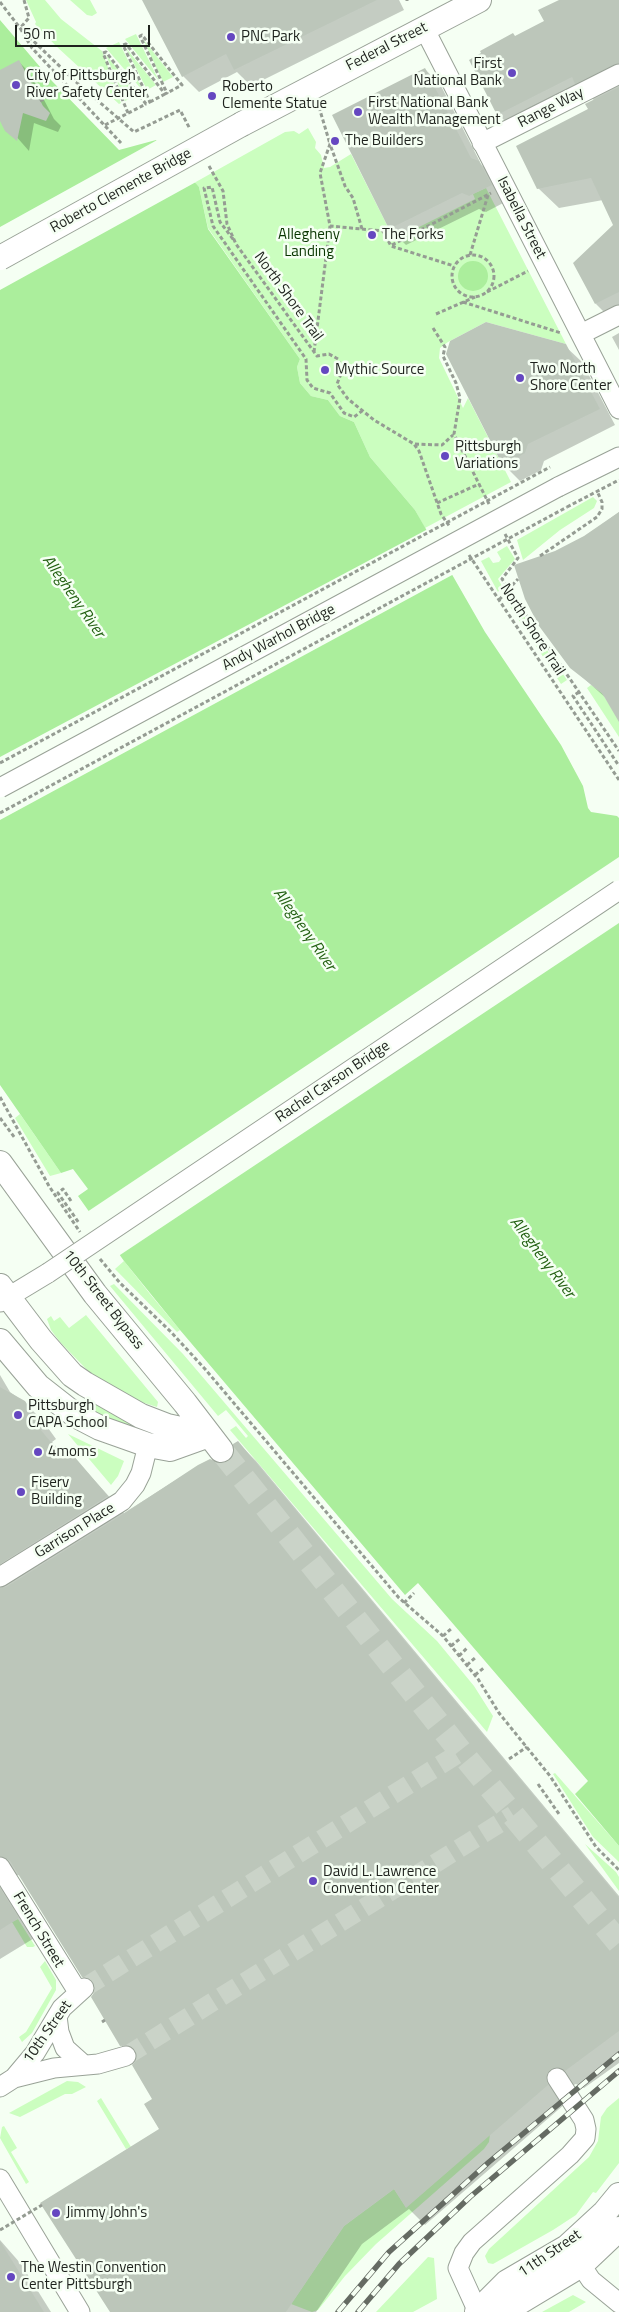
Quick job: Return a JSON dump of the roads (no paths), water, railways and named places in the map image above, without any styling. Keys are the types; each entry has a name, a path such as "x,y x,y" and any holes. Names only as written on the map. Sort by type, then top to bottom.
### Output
{"main road":[{"name":"Federal Street","path":"242,124 480,0"},
{"name":"Roberto Clemente Bridge","path":"0,258 242,124"},
{"name":"10th Street Bypass","path":"0,1163 95,1294 215,1443"},
{"path":"3,1295 72,1375 141,1416 215,1443"},
{"path":"0,1341 38,1386 74,1415 100,1428 148,1445 170,1449 215,1443"},
{"name":"11th Street","path":"478,2312 507,2282 567,2247 619,2195"},
{"name":"11th Street","path":"478,2312 518,2303 581,2266 619,2229"}],"street":[{"name":"Isabella Street","path":"424,28 575,335 619,409"},
{"name":"Range Way","path":"482,143 619,74"},
{"path":"575,335 619,315"},
{"name":"Andy Warhol Bridge","path":"0,788 558,487 619,457"},
{"name":"Rachel Carson Bridge","path":"3,1295 48,1273 619,890"},
{"name":"Garrison Place","path":"0,1577 122,1501 135,1485 141,1473 148,1445"},
{"name":"French Street","path":"0,1867 81,1990"},
{"name":"10th Street","path":"7,2082 35,2053 62,2008 81,1990"},
{"path":"58,2016 59,2032 65,2048 84,2065"},
{"name":"10th Street","path":"7,2082 54,2068 107,2062 126,2056"},
{"path":"478,2312 458,2268 464,2252 472,2242 570,2155 585,2138 584,2120 557,2078"},
{"path":"0,2179 80,2312"},
{"path":"581,2266 591,2280 619,2303"}],"water":[{"name":"Allegheny River","path":"0,20 52,81 119,150 156,140 199,187 208,229 300,359 297,367 300,383 311,396 328,400 340,416 354,422 370,457 415,510 485,632 561,745 583,786 588,808 591,812 617,816 619,818 619,1846 575,1794 588,1781 418,1583 405,1595 180,1330 124,1261 78,1196 88,1189 73,1169 61,1173 0,1085"},
{"path":"473,261 484,265 488,276 484,287 473,291 462,287 458,276 462,265"}],"tunnel":[{"path":"221,1450 461,1752 619,1943"},
{"path":"84,1988 461,1752"},
{"path":"126,2056 513,1815"}],"railway":[{"path":"338,2312 389,2252 489,2162 619,2054"},
{"path":"358,2312 399,2264 470,2197 619,2071"}],"place":[{"name":"PNC Park","path":"231,37"},
{"name":"First National Bank","path":"512,73"},
{"name":"City of Pittsburgh River Safety Center","path":"16,85"},
{"name":"Roberto Clemente Statue","path":"212,96"},
{"name":"First National Bank Wealth Management","path":"358,112"},
{"name":"The Builders","path":"335,141"},
{"name":"The Forks","path":"372,235"},
{"name":"Mythic Source","path":"325,370"},
{"name":"Two North Shore Center","path":"520,378"},
{"name":"Pittsburgh Variations","path":"445,456"},
{"name":"Pittsburgh CAPA School","path":"18,1415"},
{"name":"4moms","path":"38,1452"},
{"name":"Fiserv Building","path":"21,1492"},
{"name":"David L. Lawrence Convention Center","path":"313,1881"},
{"name":"Jimmy John's","path":"56,2213"},
{"name":"The Westin Convention Center Pittsburgh","path":"11,2277"}],"park label":[{"name":"Allegheny Landing","path":"309,244"}]}
